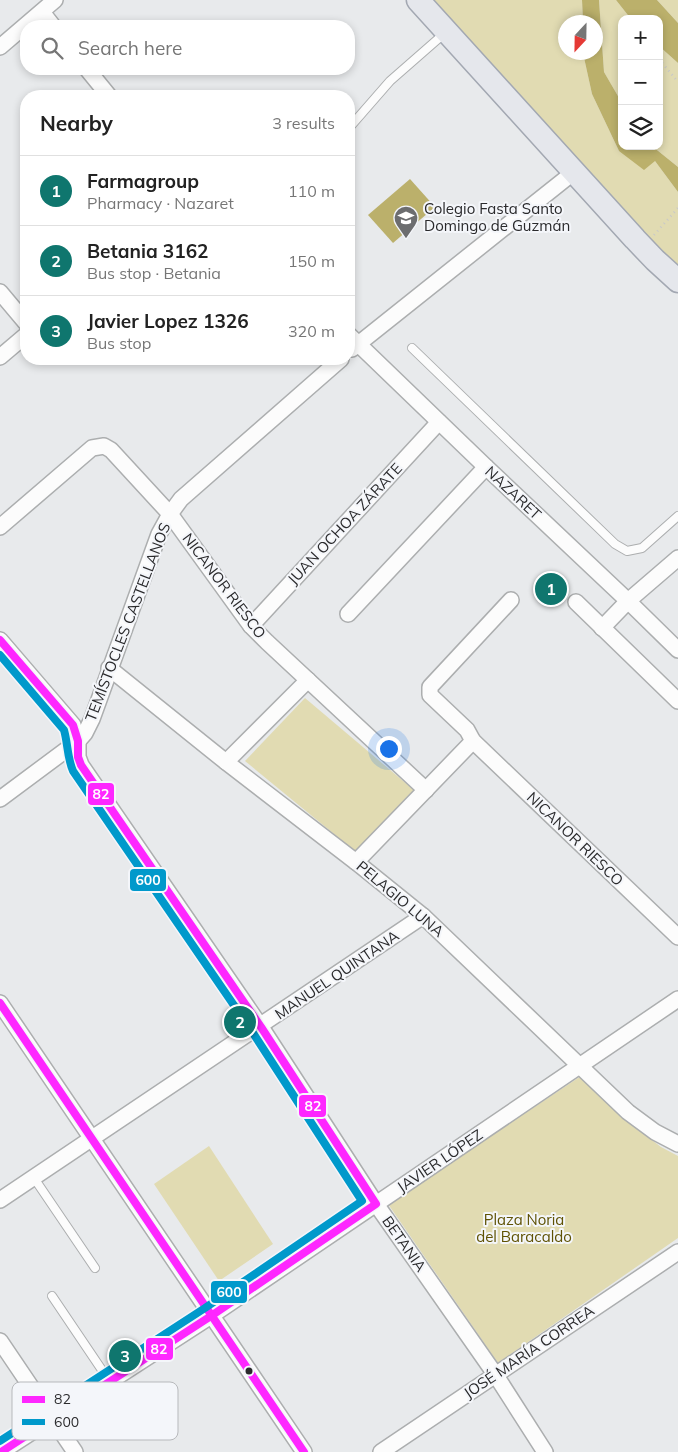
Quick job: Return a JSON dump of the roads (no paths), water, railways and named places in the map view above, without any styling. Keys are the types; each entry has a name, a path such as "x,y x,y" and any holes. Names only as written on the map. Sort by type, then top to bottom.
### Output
{"main road":[{"path":"418,0 655,260 678,281"}],"street":[{"path":"32,20 55,0"},
{"path":"42,12 48,20"},
{"path":"0,47 20,30"},
{"path":"92,75 104,90"},
{"path":"355,341 574,172"},
{"path":"0,292 20,316"},
{"path":"0,357 20,340"},
{"name":"NAZARET","path":"355,346 628,600 678,650"},
{"name":"TEMÍSTOCLES CASTELLANOS","path":"0,800 78,742 85,733 92,719 159,534 170,514 181,500 334,365"},
{"name":"JUAN OCHOA ZÁRATE","path":"251,626 439,422"},
{"name":"NICANOR RIESCO","path":"0,527 92,448 104,446 119,456 170,514 251,626 426,790"},
{"path":"348,614 486,467"},
{"path":"602,628 628,600 678,558"},
{"name":"NICANOR RIESCO","path":"511,600 430,686 430,695 466,730 473,741 678,937"},
{"path":"576,602 678,701"},
{"name":"BETANIA","path":"0,640 73,725 78,742 78,757 81,765 260,1027 376,1204 495,1374 545,1452"},
{"name":"PELAGIO LUNA","path":"109,668 423,916 637,1120 678,1144"},
{"path":"226,762 308,680"},
{"path":"356,862 473,741"},
{"name":"MANUEL QUINTANA","path":"0,1200 423,916"},
{"name":"JAVIER LÓPEZ","path":"110,1382 678,999"},
{"path":"0,1003 93,1138 210,1316 304,1452"},
{"name":"JOSÉ MARÍA CORREA","path":"381,1452 678,1252"},
{"path":"0,1341 28,1382"},
{"name":"JAVIER LÓPEZ","path":"1,1452 19,1440"},
{"path":"67,1440 75,1452"}],"lane":[{"path":"355,121 390,81 447,31"},
{"path":"412,348 615,544 627,551 642,548 678,516"},
{"path":"34,1178 95,1268"},
{"path":"52,1296 110,1382"}],"place":[{"name":"Colegio Fasta Santo Domingo de Guzmán","path":"406,239"},
{"name":"Farmagroup","path":"551,589"},
{"name":"Betania 3162","path":"240,1022"},
{"name":"Javier Lopez 1326","path":"125,1356"}],"park label":[{"name":"Plaza Noria del Baracaldo","path":"524,1228"}]}
